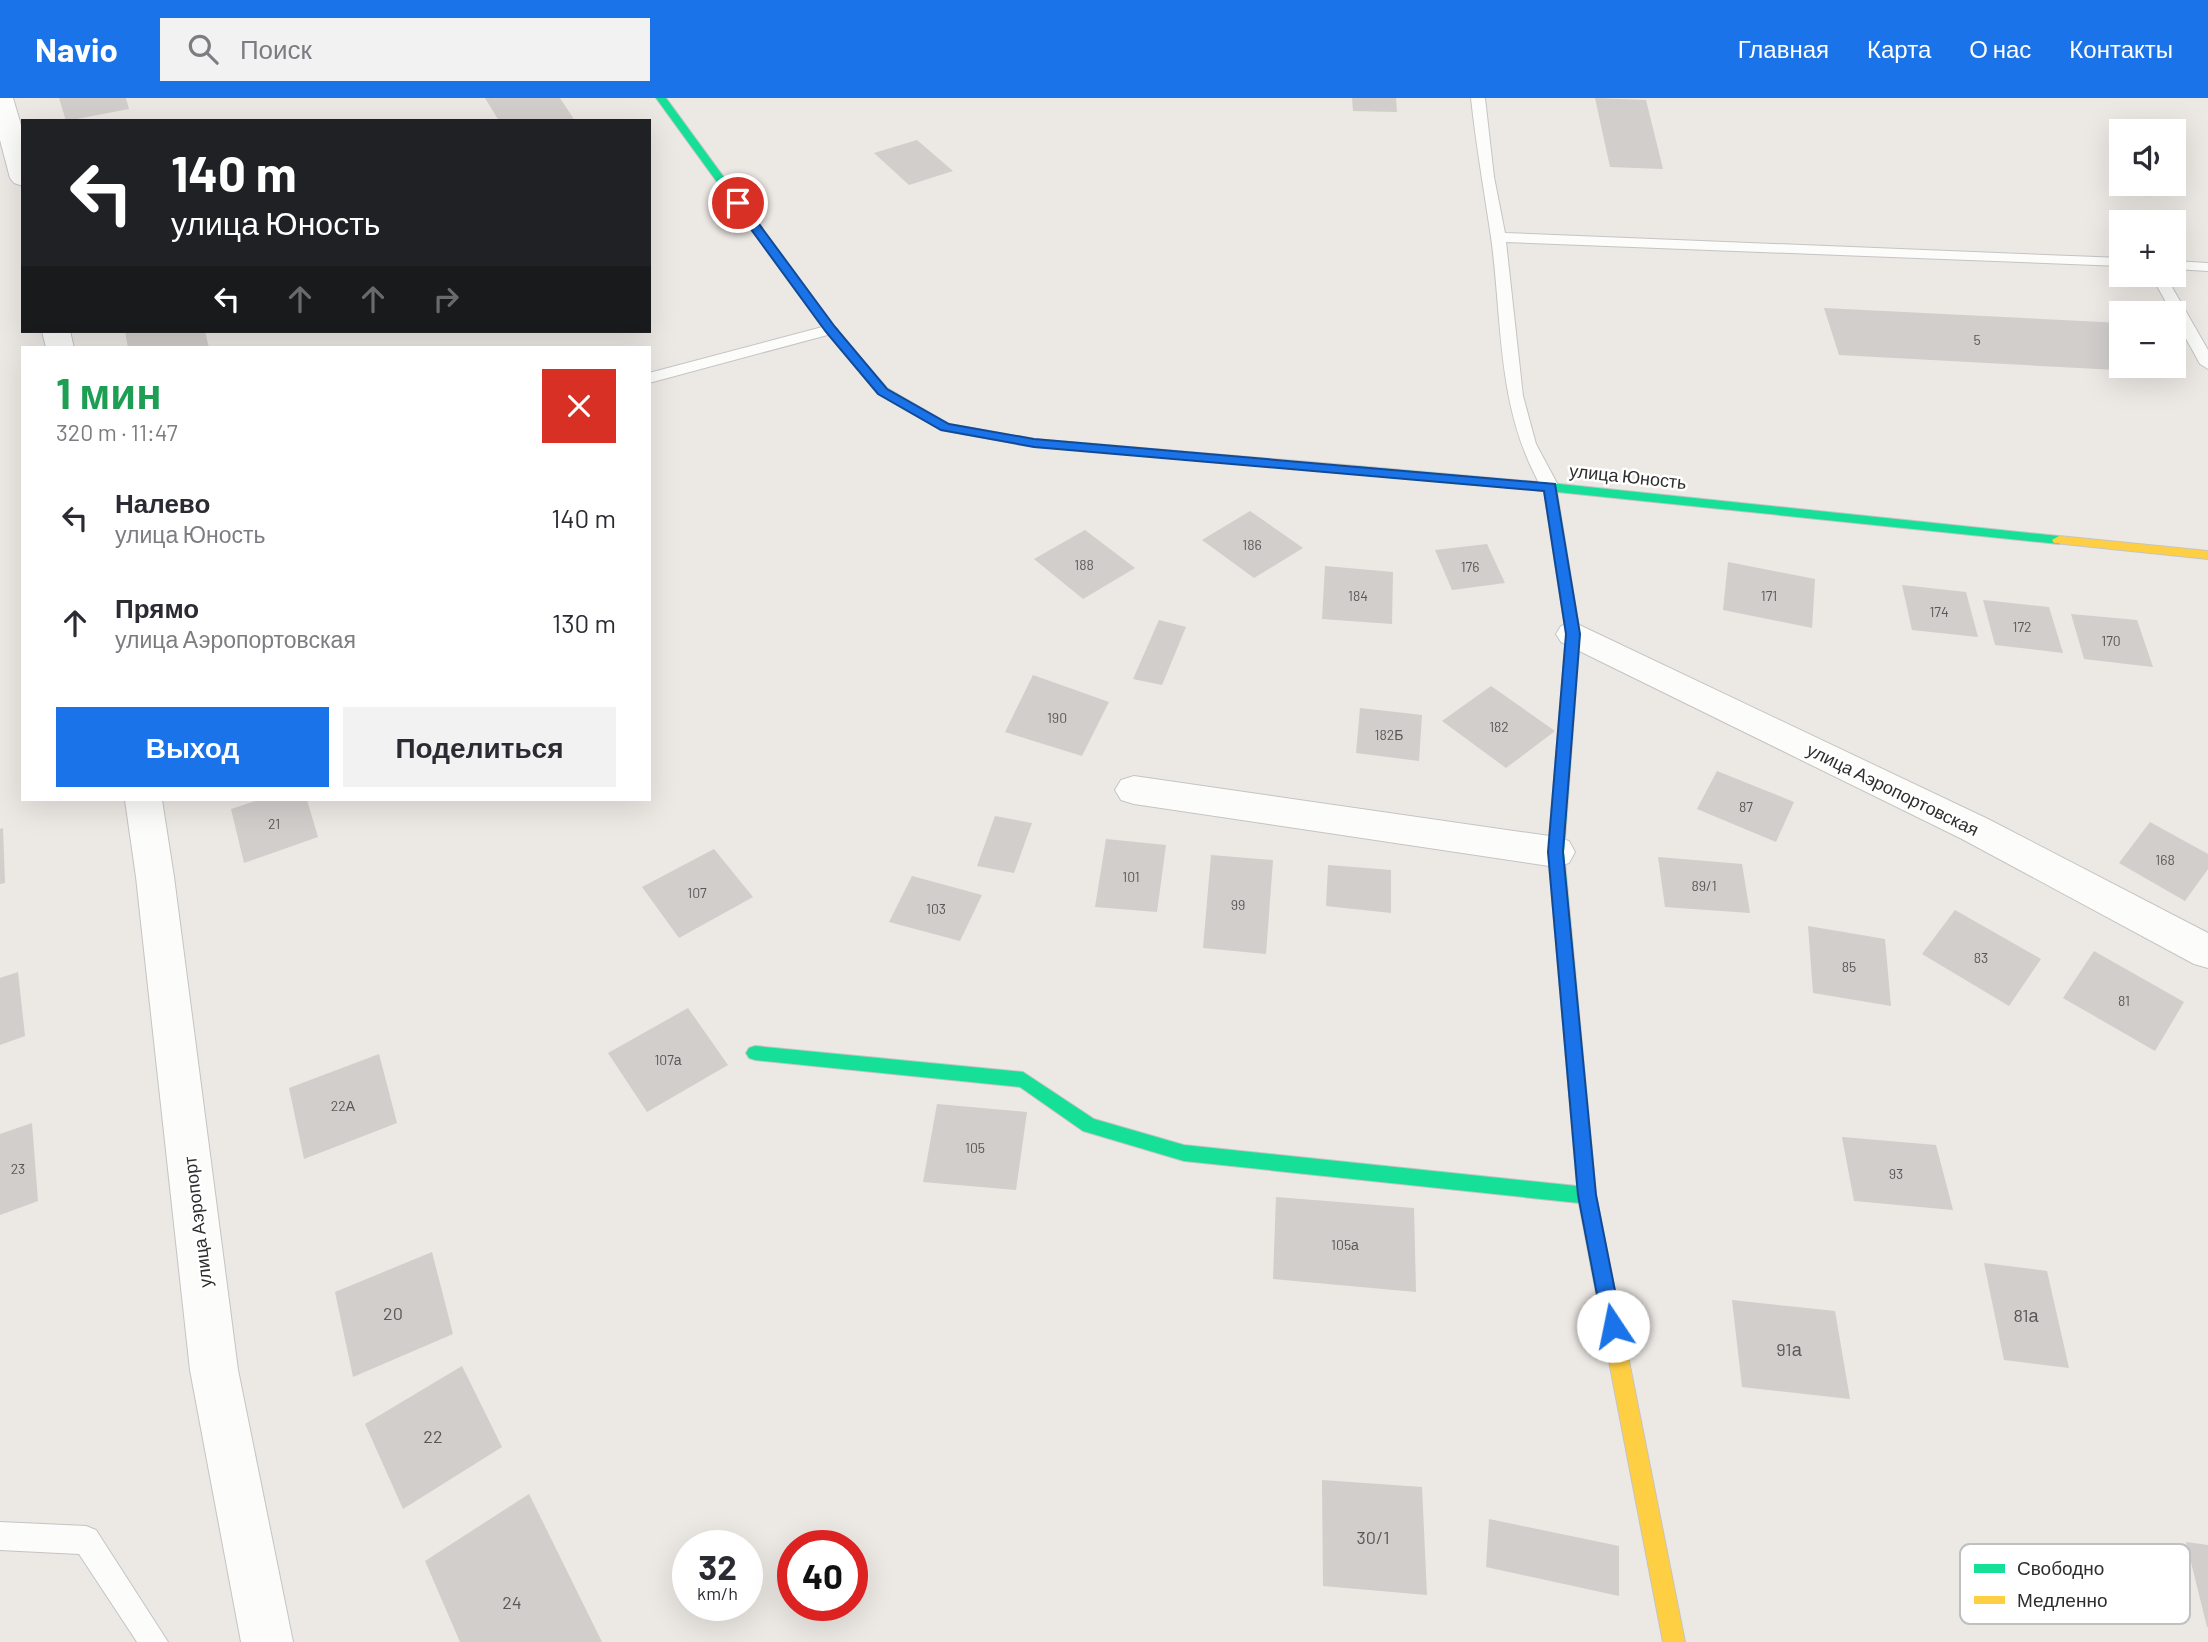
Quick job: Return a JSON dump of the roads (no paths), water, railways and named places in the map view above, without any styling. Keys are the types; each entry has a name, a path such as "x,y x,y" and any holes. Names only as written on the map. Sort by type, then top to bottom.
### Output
{"street":[{"path":"1,98 21,171"},
{"path":"661,98 830,330"},
{"name":"улица Юность","path":"830,330 883,391 945,427 1034,443 1550,487 2208,555"},
{"path":"1550,487 1573,634 1556,852 1587,1195 1674,1642"},
{"name":"улица Аэропортовская","path":"1573,634 1975,829 2208,952"},
{"path":"1134,790 1556,852"},
{"name":"улица Аэропорт","path":"143,801 157,890 214,1370 267,1642"},
{"path":"755,1053 1023,1080 1089,1125 1184,1153 1587,1195"}],"lane":[{"path":"1478,98 1515,396 1528,444 1550,487"},
{"path":"1497,237 2109,262"},
{"path":"2186,266 2208,267"},
{"path":"2165,287 2208,364"},
{"path":"651,377 830,330"},
{"path":"0,1536 86,1540 154,1642"}]}
